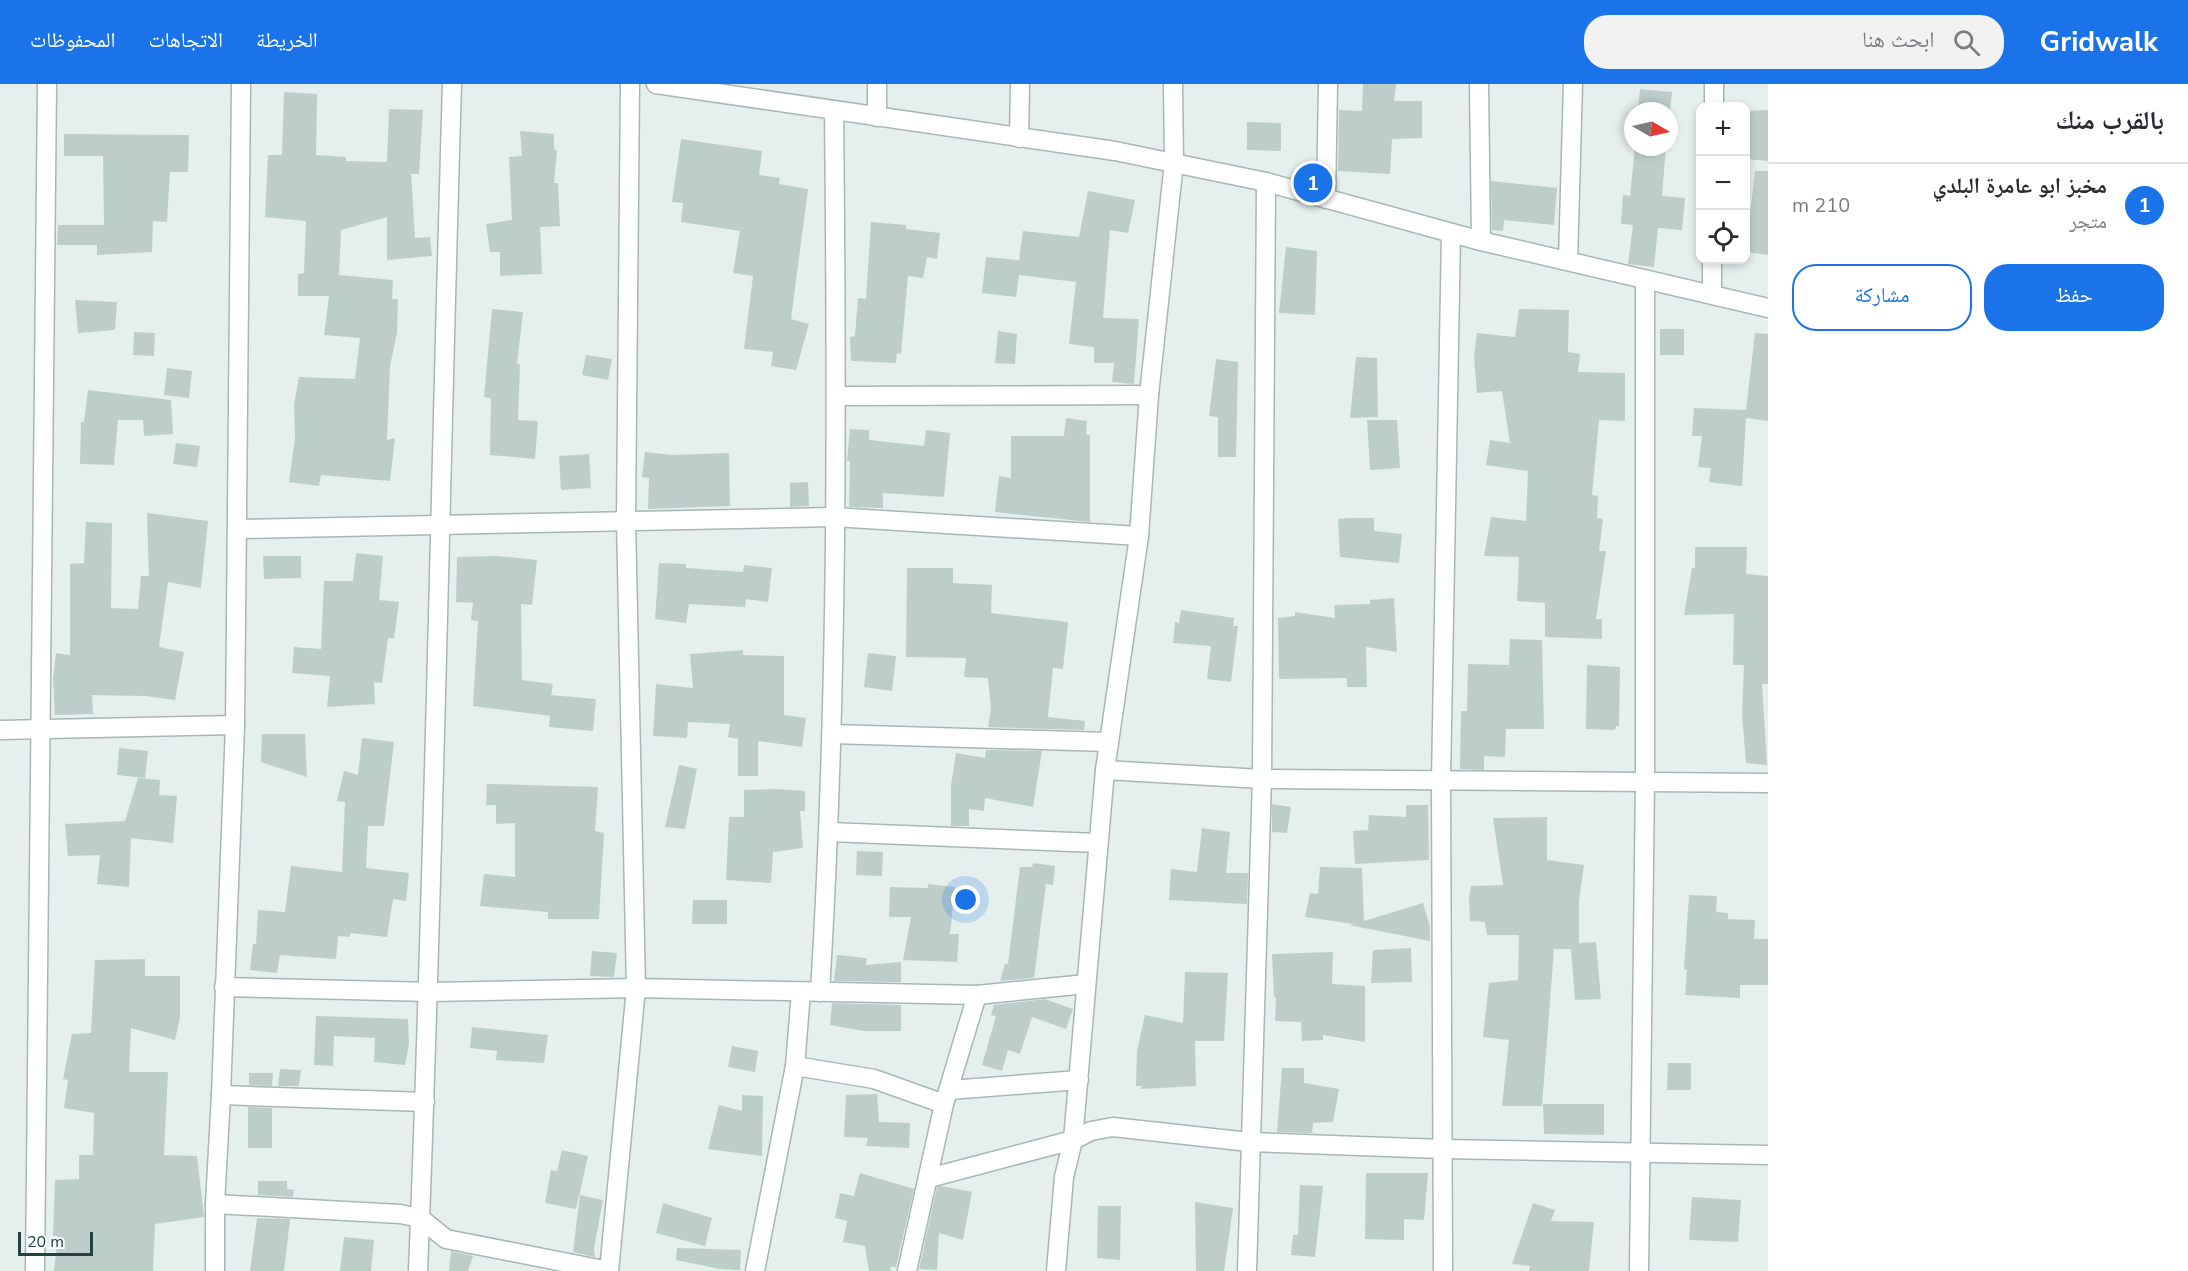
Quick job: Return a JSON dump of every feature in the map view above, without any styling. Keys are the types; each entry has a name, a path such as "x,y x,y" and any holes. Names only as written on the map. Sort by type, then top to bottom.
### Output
{"street":[{"path":"35,1271 47,84"},
{"path":"215,1271 215,1204 222,1095 235,725 241,84"},
{"path":"418,1271 429,992 439,526 453,84"},
{"path":"215,1204 400,1214 420,1218 446,1239 609,1271 636,988 626,520 630,84"},
{"path":"656,84 729,90 877,117 1115,151 1174,162 1266,182 1451,234 1645,280 1712,293 1768,308"},
{"path":"877,84 877,117"},
{"path":"1019,138 1020,84"},
{"path":"1056,1271 1064,1177 1073,1140 1079,1080 1108,742 1138,536 1149,395 1174,162 1173,84"},
{"path":"1326,199 1328,84"},
{"path":"1479,84 1481,241"},
{"path":"1568,260 1573,84"},
{"path":"1714,84 1714,102"},
{"path":"820,992 830,832 832,734 837,396 834,110"},
{"path":"1247,1271 1249,1142 1262,779 1266,182"},
{"path":"1443,1271 1441,780 1451,234"},
{"path":"1712,293 1713,264"},
{"path":"1639,1271 1645,780 1645,280"},
{"path":"837,396 1149,395"},
{"path":"238,529 834,517 1138,536"},
{"path":"0,730 235,725"},
{"path":"832,734 1108,742"},
{"path":"1105,770 1262,779 1645,780 1768,783"},
{"path":"830,832 1098,843"},
{"path":"224,987 429,992 636,988 977,995 1086,984"},
{"path":"754,1271 795,1066 801,992"},
{"path":"907,1271 947,1097 977,995"},
{"path":"795,1066 874,1078 947,1097 1079,1080"},
{"path":"222,1095 425,1102"},
{"path":"929,1178 1073,1140 1091,1131 1113,1127 1249,1142 1442,1149 1768,1155"}],"building":[{"path":"1363,84 1396,84 1394,101 1422,101 1422,138 1392,139 1390,174 1338,171 1339,110 1362,111"},
{"path":"1640,89 1672,92 1671,102 1639,102"},
{"path":"284,92 317,94 316,155 346,157 346,161 387,162 389,109 423,110 419,174 411,174 415,238 430,237 432,256 387,260 387,217 341,230 339,275 393,280 392,299 398,299 397,333 390,366 387,440 395,438 390,481 321,475 319,486 289,482 295,438 294,404 299,377 355,379 360,338 324,335 329,296 298,296 298,274 304,273 306,221 265,217 268,155 282,155"},
{"path":"1768,110 1768,161 1750,159 1750,111"},
{"path":"1247,122 1281,123 1281,151 1247,150"},
{"path":"520,131 554,134 554,150 557,150 554,183 558,183 560,226 540,227 542,274 500,276 500,252 490,252 486,224 512,220 509,157 522,156"},
{"path":"64,134 189,135 188,172 170,172 167,222 153,221 152,252 97,255 97,245 57,245 58,225 104,225 103,156 64,156"},
{"path":"681,139 762,151 759,175 780,178 779,184 808,189 791,319 809,324 796,370 771,366 773,352 744,349 753,276 733,273 740,231 681,222 683,203 672,202"},
{"path":"1634,156 1665,156 1662,196 1685,198 1682,230 1658,228 1654,267 1628,264 1633,225 1621,224 1623,195 1630,196"},
{"path":"1755,171 1768,171 1768,255 1750,253 1750,216"},
{"path":"1491,181 1557,188 1554,225 1504,220 1503,231 1492,230"},
{"path":"1088,191 1135,200 1128,233 1110,230 1103,318 1139,319 1134,384 1112,382 1114,363 1094,363 1094,347 1069,344 1076,282 1019,275 1016,297 982,293 986,257 1019,260 1023,231 1079,237"},
{"path":"871,222 906,225 906,229 940,233 937,259 927,257 923,278 908,276 901,354 897,353 896,363 851,361 850,337 855,336 858,298 866,299"},
{"path":"1286,247 1317,251 1315,315 1279,313"},
{"path":"75,300 117,302 115,330 78,333"},
{"path":"492,309 523,312 517,364 520,364 518,420 538,421 535,459 490,455 491,398 484,397"},
{"path":"1519,309 1569,310 1568,352 1580,354 1578,372 1625,373 1625,421 1599,420 1592,495 1598,496 1597,518 1603,519 1599,551 1606,551 1596,619 1602,619 1602,639 1545,637 1545,603 1517,601 1519,557 1484,556 1491,517 1526,521 1528,471 1486,465 1490,440 1510,443 1502,391 1477,393 1474,357 1477,333 1515,337"},
{"path":"1660,329 1684,329 1684,355 1660,355"},
{"path":"998,331 1017,334 1015,364 995,363"},
{"path":"134,332 155,333 154,356 133,355"},
{"path":"1755,333 1768,334 1768,421 1746,418 1742,486 1709,482 1711,468 1698,467 1702,436 1692,436 1694,408 1746,410"},
{"path":"586,355 612,359 608,380 582,375"},
{"path":"1356,357 1377,358 1378,417 1350,418"},
{"path":"1216,359 1238,362 1236,457 1218,457 1218,417 1209,416"},
{"path":"167,368 192,371 189,398 164,395"},
{"path":"88,390 171,400 173,434 144,436 143,420 118,420 114,465 80,464 81,422 84,422"},
{"path":"1066,418 1087,421 1086,435 1090,435 1090,522 995,512 999,476 1011,478 1011,436 1064,436"},
{"path":"1367,420 1397,420 1400,468 1370,470"},
{"path":"850,429 869,430 869,440 924,446 926,430 950,433 944,497 883,493 883,508 849,507 850,461 847,461"},
{"path":"176,443 200,446 197,467 173,464"},
{"path":"645,452 672,455 729,453 730,506 648,509 649,478 642,477"},
{"path":"589,454 591,488 561,490 559,456"},
{"path":"808,482 809,506 790,507 790,483"},
{"path":"147,513 208,521 201,588 168,582 159,647 184,652 175,700 145,696 92,695 93,714 55,715 53,679 56,653 70,655 70,564 84,563 86,522 112,523 111,608 138,609 141,576 149,576"},
{"path":"1374,518 1374,531 1402,534 1399,563 1340,557 1338,519"},
{"path":"1695,547 1747,547 1746,574 1768,576 1768,684 1762,684 1767,765 1746,763 1742,714 1744,665 1733,665 1734,614 1684,615 1692,568 1695,568"},
{"path":"356,553 383,556 379,600 399,602 394,638 388,638 382,683 374,682 375,704 327,707 330,676 292,673 294,647 321,649 324,581 353,581"},
{"path":"263,556 301,556 301,578 264,579"},
{"path":"497,556 537,560 532,605 521,604 522,680 553,684 551,695 596,699 593,731 549,727 550,716 473,706 478,621 471,620 473,603 456,602 457,557"},
{"path":"659,563 686,564 686,568 743,572 744,565 772,568 768,602 746,599 745,607 689,604 686,623 655,619"},
{"path":"907,568 953,568 953,583 992,585 991,613 1068,622 1063,669 1053,668 1048,717 1085,721 1084,730 988,727 991,709 988,678 964,677 966,658 906,657"},
{"path":"1394,598 1397,652 1366,647 1367,687 1347,687 1347,678 1279,679 1278,618 1295,616 1295,612 1335,618 1334,605 1370,604 1370,600"},
{"path":"1181,610 1234,618 1233,626 1238,626 1231,682 1207,679 1211,646 1173,643 1175,622 1179,623"},
{"path":"1510,639 1542,640 1544,729 1506,729 1505,757 1484,756 1484,770 1460,769 1461,711 1467,711 1468,664 1509,665"},
{"path":"743,650 743,655 784,656 784,715 806,718 802,747 758,741 758,776 738,776 738,739 728,737 730,724 688,722 687,738 653,736 656,684 693,688 690,654"},
{"path":"868,653 896,656 892,691 864,687"},
{"path":"1587,665 1620,667 1619,726 1616,726 1615,730 1586,729"},
{"path":"262,734 305,734 307,777 261,762"},
{"path":"362,738 394,742 384,826 368,826 366,868 409,873 406,901 393,899 387,937 350,933 350,937 338,936 336,959 280,955 277,973 250,970 253,944 256,944 258,910 285,912 291,866 342,872 345,802 337,801 344,771 358,775"},
{"path":"119,748 148,751 145,778 117,775"},
{"path":"986,750 1042,751 1033,807 985,798 984,811 969,809 969,826 951,826 951,786 956,753 985,758"},
{"path":"679,765 697,769 685,829 665,827"},
{"path":"138,778 160,780 159,795 177,796 173,843 131,838 129,887 97,884 100,855 68,856 65,824 125,821"},
{"path":"487,784 598,787 595,831 604,833 599,919 548,919 548,912 480,906 484,874 515,877 515,823 496,824 496,805 486,805"},
{"path":"744,790 805,791 805,811 800,811 803,848 773,852 771,883 726,880 729,817 744,817"},
{"path":"1272,804 1291,807 1287,833 1272,832"},
{"path":"1406,805 1428,805 1429,860 1355,864 1353,831 1368,830 1369,815 1406,817"},
{"path":"1547,817 1547,860 1584,865 1579,900 1579,943 1596,942 1601,999 1575,1000 1571,949 1554,949 1542,1106 1502,1106 1509,1040 1483,1037 1489,983 1518,980 1519,935 1487,935 1485,922 1470,921 1469,897 1471,886 1503,885 1493,818"},
{"path":"1202,828 1230,832 1226,873 1248,873 1247,904 1169,900 1171,869 1197,872"},
{"path":"857,851 883,852 882,876 856,875"},
{"path":"1033,863 1055,866 1053,885 1046,884 1034,978 1000,981 1005,964 1008,964 1020,867 1032,867"},
{"path":"1320,867 1362,868 1364,921 1423,903 1430,927 1430,941 1349,925 1354,924 1305,917 1310,893 1318,894"},
{"path":"928,884 955,887 950,934 959,934 957,962 903,960 911,917 889,917 890,887 928,888"},
{"path":"1689,895 1717,896 1716,912 1728,913 1728,919 1755,920 1754,939 1768,939 1768,985 1740,985 1740,998 1685,995 1687,970 1684,969"},
{"path":"693,900 727,900 727,924 692,924"},
{"path":"1411,948 1412,982 1371,983 1373,950"},
{"path":"592,951 617,953 614,977 590,976"},
{"path":"1333,952 1332,984 1365,986 1365,1042 1323,1035 1323,1040 1302,1041 1301,1022 1275,1021 1276,997 1274,997 1272,954"},
{"path":"837,955 867,958 866,965 901,962 901,982 834,981"},
{"path":"145,959 145,976 180,976 180,1017 175,1040 131,1028 129,1072 168,1072 164,1155 197,1156 204,1217 155,1224 153,1271 54,1271 58,1236 53,1236 55,1180 79,1179 79,1155 93,1155 94,1113 64,1108 68,1080 63,1079 72,1034 91,1033 95,960"},
{"path":"1185,972 1228,973 1224,1041 1195,1041 1196,1086 1141,1089 1142,1086 1136,1086 1137,1051 1145,1015 1183,1023"},
{"path":"1045,999 1073,1009 1066,1029 1032,1017 1020,1054 1008,1050 1002,1071 982,1065 996,1016 991,1015 994,1005"},
{"path":"832,1003 901,1005 901,1031 864,1031 830,1025"},
{"path":"316,1016 408,1019 409,1044 405,1065 374,1062 375,1038 334,1036 333,1066 314,1065"},
{"path":"472,1027 548,1035 544,1063 496,1060 497,1051 470,1048"},
{"path":"732,1046 758,1051 755,1072 728,1067"},
{"path":"1668,1063 1691,1063 1691,1090 1667,1090"},
{"path":"1282,1068 1304,1068 1304,1083 1339,1089 1333,1122 1313,1123 1312,1133 1277,1132"},
{"path":"280,1069 301,1070 299,1086 278,1086"},
{"path":"249,1073 273,1073 272,1086 249,1085"},
{"path":"877,1094 879,1122 910,1123 909,1148 866,1146 868,1138 844,1137 846,1095"},
{"path":"742,1095 763,1096 762,1156 708,1149 719,1105 742,1111"},
{"path":"1543,1104 1604,1104 1604,1135 1544,1134"},
{"path":"248,1107 272,1108 272,1148 248,1148"},
{"path":"562,1150 588,1156 576,1209 545,1203 551,1170 557,1171"},
{"path":"860,1173 914,1189 896,1267 890,1267 891,1271 869,1271 865,1246 843,1242 847,1221 835,1218 840,1193 854,1196"},
{"path":"1366,1173 1428,1173 1424,1220 1404,1219 1404,1240 1365,1239"},
{"path":"258,1181 287,1181 287,1189 294,1190 293,1197 258,1195"},
{"path":"1300,1185 1323,1186 1315,1257 1291,1255 1293,1235 1298,1235"},
{"path":"937,1187 972,1192 963,1240 939,1233 937,1270 919,1269"},
{"path":"580,1195 603,1200 594,1248 595,1257 573,1252"},
{"path":"1692,1197 1741,1200 1738,1242 1689,1240"},
{"path":"1195,1202 1233,1208 1224,1271 1196,1271"},
{"path":"663,1203 712,1218 705,1246 656,1233"},
{"path":"1533,1203 1555,1210 1551,1221 1594,1222 1589,1271 1529,1271 1530,1266 1512,1264"},
{"path":"1098,1206 1121,1206 1120,1260 1097,1258"},
{"path":"257,1218 290,1219 284,1271 250,1271"},
{"path":"344,1237 374,1240 371,1271 340,1271"},
{"path":"677,1248 741,1250 740,1270 720,1269 676,1260"},
{"path":"451,1251 473,1256 468,1271 449,1271"}],"place":[{"name":"مخبز ابو عامرة البلدي","path":"1313,183"}]}
